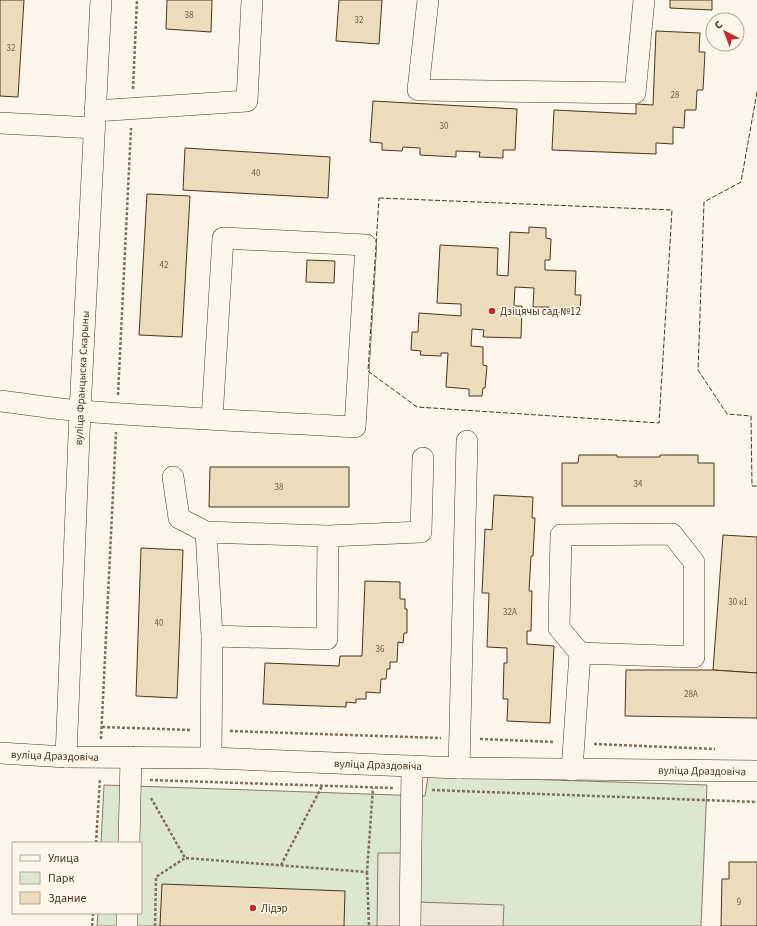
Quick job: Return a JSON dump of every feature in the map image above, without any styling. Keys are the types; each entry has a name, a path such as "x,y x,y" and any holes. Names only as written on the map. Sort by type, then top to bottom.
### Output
{"street":[{"name":"вуліца Францыска Скарыны","path":"66,757 80,411 101,0"},
{"path":"0,123 95,120 247,100 252,0"},
{"path":"428,0 418,90 635,93 644,0"},
{"path":"0,401 80,411 212,419 355,427 366,245 223,238 212,419"},
{"path":"459,768 467,441"},
{"path":"173,477 179,518 206,532 328,536 421,532 423,458"},
{"path":"206,532 212,636 211,758"},
{"path":"572,770 580,653 559,628 561,535 672,534 694,562 694,657 580,653"},
{"path":"212,636 327,639 328,536"},
{"name":"вуліца Драздовіча","path":"0,753 66,757 211,758 459,768 757,771"},
{"path":"129,842 135,780 131,758"},
{"path":"410,926 412,766"},
{"path":"127,914 127,926"}],"path":[{"path":"102,727 717,749"},
{"path":"100,779 757,802"},
{"path":"135,780 185,858"},
{"path":"281,865 322,786"},
{"path":"369,926 367,872 373,788"},
{"path":"155,926 156,877 185,858 367,872"},
{"path":"92,926 93,914"}],"green space":[{"path":"428,776 707,785 701,926 97,926 98,914 142,914 142,842 101,842 104,785 425,796"}],"shaded area":[{"path":"378,853 417,853 417,902 504,905 503,926 377,926"}],"building":[{"path":"0,0 24,0 18,97 0,96"},
{"path":"167,0 212,0 211,32 166,29"},
{"path":"339,0 382,0 379,44 336,41"},
{"path":"670,0 712,0 712,10 670,8"},
{"path":"656,31 700,33 699,52 705,52 703,90 697,90 696,110 685,110 684,128 673,127 673,144 656,143 656,154 552,150 554,110 636,114 636,104 653,105"},
{"path":"373,101 517,109 515,150 503,150 503,158 479,157 480,152 456,151 456,157 420,155 420,148 403,147 402,151 382,150 382,143 370,142"},
{"path":"185,148 330,157 328,198 183,190"},
{"path":"147,194 190,196 182,337 139,335"},
{"name":"Дзіцячы сад №12","path":"529,227 546,228 546,238 551,239 550,260 545,260 545,270 576,271 575,295 581,295 580,309 572,309 572,313 549,312 549,307 533,307 534,288 515,287 514,306 522,306 521,338 483,337 484,330 472,329 471,346 483,347 483,365 487,366 485,388 483,388 482,396 469,396 469,389 446,387 448,353 441,353 441,356 420,355 421,351 411,350 412,332 418,332 419,313 461,316 461,304 437,303 440,245 498,248 497,275 508,276 510,232 529,233"},
{"path":"307,260 335,261 334,283 306,282"},
{"path":"579,455 660,457 660,455 698,455 698,463 714,463 714,506 562,506 562,463 578,463"},
{"path":"210,467 349,467 349,507 209,507"},
{"path":"494,495 533,497 532,518 535,518 529,591 532,591 531,631 527,631 527,644 554,646 550,723 507,721 508,699 503,699 504,663 507,663 507,648 487,647 489,593 482,593 485,529 492,530"},
{"path":"723,535 757,537 757,673 713,670"},
{"path":"141,548 183,550 177,698 136,696"},
{"path":"365,581 400,582 400,599 405,599 405,609 407,609 407,633 404,633 403,643 398,642 397,662 390,662 390,669 387,669 386,679 381,679 380,693 366,692 366,699 356,699 356,703 346,702 346,707 263,704 265,663 339,666 340,656 362,656"},
{"path":"626,670 713,670 757,673 757,718 625,716"},
{"path":"729,862 757,862 757,926 721,926 722,879 729,879"},
{"name":"Лідэр","path":"162,884 345,891 344,926 160,926"}],"fence":[{"path":"757,92 741,182 704,202 698,370 727,414 751,416 752,486 757,486"},
{"path":"379,198 672,210 659,423 417,407 368,371 379,198"}],"place":[{"name":"Дзіцячы сад №12","path":"492,311"},
{"name":"Лідэр","path":"253,908"}]}
